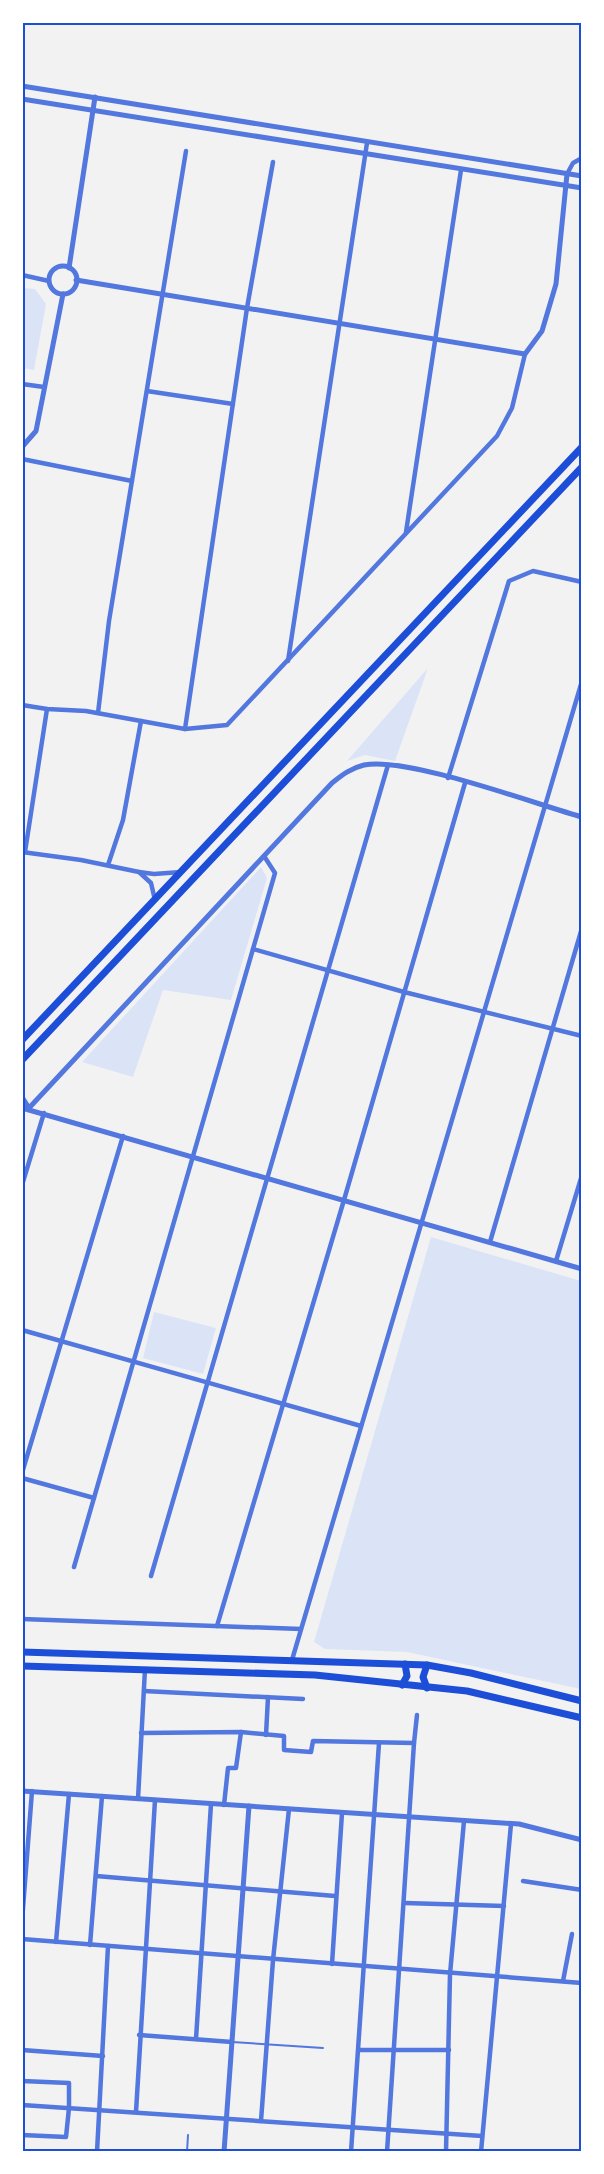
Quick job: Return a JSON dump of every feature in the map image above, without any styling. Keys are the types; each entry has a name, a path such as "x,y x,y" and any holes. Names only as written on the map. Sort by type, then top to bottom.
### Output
{"main road":[{"path":"22,1040 582,447"},
{"path":"22,1060 582,467"},
{"path":"22,1652 427,1665 471,1673 582,1701"},
{"path":"402,1685 407,1676 405,1664"},
{"path":"427,1665 423,1677 427,1688"},
{"path":"22,1666 315,1675 467,1691 582,1718"}],"street":[{"path":"22,86 582,176"},
{"path":"22,447 36,431 63,294 74,288 76,280 69,268 95,97"},
{"path":"22,99 582,188"},
{"path":"288,661 367,142"},
{"path":"98,713 109,621 186,151"},
{"path":"22,705 47,710 98,713 185,729 227,726 497,436 512,408 525,354 542,331 556,284 567,174 573,164 582,158"},
{"path":"185,729 247,308 273,162"},
{"path":"406,533 461,170"},
{"path":"63,294 52,289 49,281 51,273 57,268 69,268"},
{"path":"22,275 49,281"},
{"path":"76,280 525,354"},
{"path":"22,384 44,387"},
{"path":"147,392 233,404"},
{"path":"22,459 132,481"},
{"path":"448,778 509,580 533,571 582,582"},
{"path":"292,1660 582,681"},
{"path":"47,710 24,852 108,864 154,874 181,872"},
{"path":"108,864 123,820 141,721"},
{"path":"26,1108 342,775 364,765 388,765 448,778 582,817"},
{"path":"151,1576 388,765"},
{"path":"217,1626 465,783"},
{"path":"74,1567 274,873 264,856"},
{"path":"139,872 151,883 155,900"},
{"path":"490,1242 582,928"},
{"path":"253,950 404,992 582,1036"},
{"path":"22,1097 26,1108"},
{"path":"26,1108 582,1269"},
{"path":"22,1185 25,1165 44,1113"},
{"path":"22,1473 123,1135"},
{"path":"556,1261 582,1175"},
{"path":"22,1330 361,1426"},
{"path":"22,1478 94,1498"},
{"path":"22,1619 301,1629"},
{"path":"138,1799 145,1669"},
{"path":"144,1691 303,1699"},
{"path":"266,1735 268,1697"},
{"path":"387,2151 417,1715"},
{"path":"141,1734 241,1732 284,1736 284,1750 311,1752 313,1741 414,1743"},
{"path":"224,1805 228,1768 236,1768 241,1732"},
{"path":"351,2151 379,1743"},
{"path":"22,1791 511,1824 582,1840"},
{"path":"22,1922 32,1791"},
{"path":"56,1942 69,1794"},
{"path":"90,1944 102,1796"},
{"path":"136,2112 155,1800"},
{"path":"196,2039 211,1804"},
{"path":"224,2151 249,1806"},
{"path":"261,2121 273,1960 289,1809"},
{"path":"332,1964 342,1813"},
{"path":"446,2151 450,1974 464,1821"},
{"path":"481,2151 511,1824"},
{"path":"96,1876 335,1896"},
{"path":"523,1881 582,1890"},
{"path":"405,1903 504,1906"},
{"path":"563,1981 572,1934"},
{"path":"22,1939 582,1983"},
{"path":"97,2151 108,1946"},
{"path":"139,2035 232,2042"},
{"path":"22,2050 103,2056"},
{"path":"359,2050 449,2050"},
{"path":"22,2082 69,2083 66,2137 22,2135"},
{"path":"22,2105 482,2136"}],"lane":[{"path":"232,2042 323,2048"},
{"path":"187,2151 188,2134"}],"shaded area":[{"path":"22,288 35,289 46,304 34,370 23,368"},
{"path":"428,668 395,761 365,755 347,761"},
{"path":"261,867 267,878 231,1000 163,990 133,1077 82,1062"},
{"path":"431,1237 581,1281 581,1689 407,1652 325,1649 314,1642"},
{"path":"154,1312 216,1328 203,1374 143,1358"}]}
